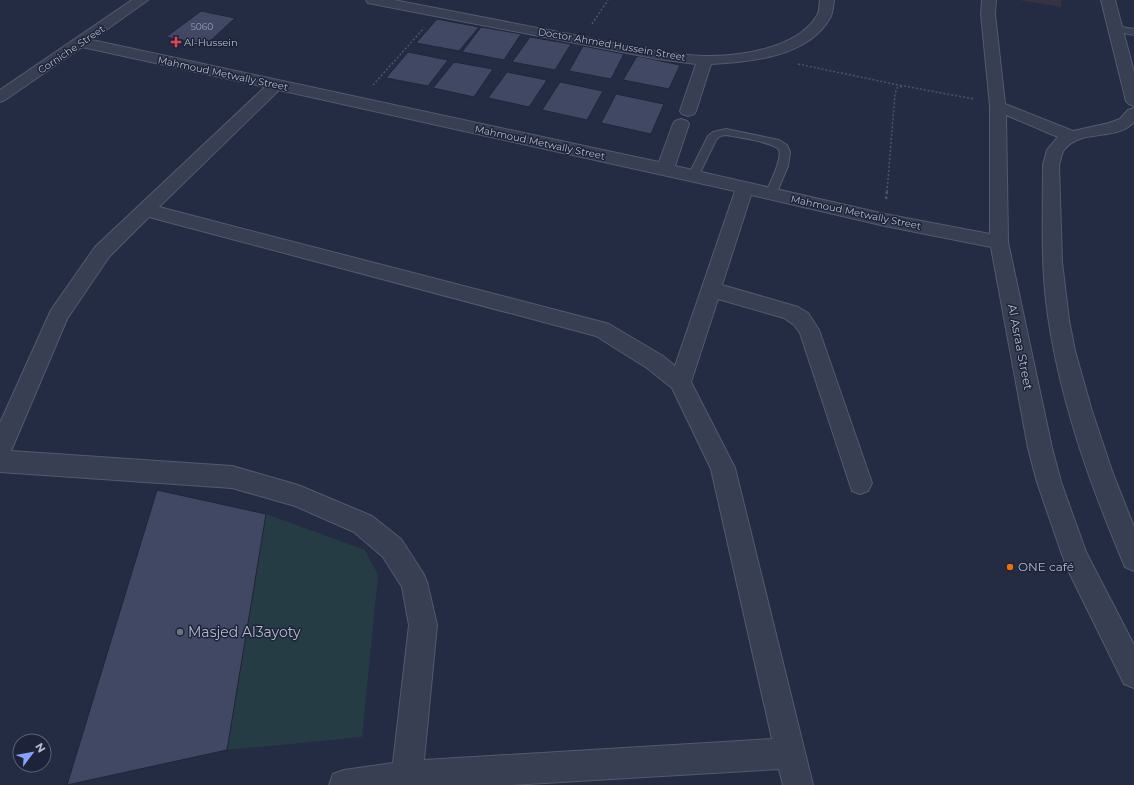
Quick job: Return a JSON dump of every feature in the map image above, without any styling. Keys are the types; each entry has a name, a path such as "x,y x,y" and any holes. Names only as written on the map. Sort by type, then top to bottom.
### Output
{"street":[{"name":"Corniche Street","path":"0,97 142,0"},
{"name":"Doctor Ahmed Hussein Street","path":"373,0 658,54 705,60 746,57 782,48 808,34 824,17 827,0"},
{"name":"Al Asraa Street","path":"989,0 988,14 998,106 999,242 1040,448 1049,482 1075,557 1134,674"},
{"path":"1108,0 1134,101"},
{"name":"Mahmoud Metwally Street","path":"80,42 665,169 884,220 999,242"},
{"path":"665,169 705,60"},
{"path":"0,449 58,316 102,252 275,85"},
{"path":"998,106 1071,136"},
{"path":"1134,113 1125,123 1071,136 1055,149 1052,156 1051,165 1054,284 1069,371 1085,429 1108,495 1134,558"},
{"path":"680,382 745,188"},
{"path":"146,210 602,330 655,362 680,382 723,468 798,785"},
{"path":"710,289 791,312 801,319 809,330 860,483"},
{"path":"0,461 232,477 298,496 363,524 392,548 414,582 423,625 407,776"},
{"path":"344,785 407,776 791,753"}],"lane":[{"path":"1115,29 1134,32"},
{"path":"693,176 712,138 717,134 726,132 775,142 783,147 785,152 783,166 771,194"}],"path":[{"path":"582,40 608,0"},
{"path":"358,103 437,12"},
{"path":"754,55 979,100 998,106"},
{"path":"884,220 895,94 897,88 904,86"}],"shaded area":[{"path":"1018,0 1061,0 1061,7"},
{"path":"266,514 365,550 378,575 362,737 227,750"}],"building":[{"path":"201,11 235,18 206,45 166,37"},
{"path":"437,19 479,27 459,51 416,43"},
{"path":"481,27 521,34 504,60 462,52"},
{"path":"530,37 571,44 555,70 512,62"},
{"path":"583,46 624,54 611,79 569,71"},
{"path":"408,52 448,60 428,86 386,78"},
{"path":"637,56 680,65 669,89 623,80"},
{"path":"454,62 493,69 474,97 433,88"},
{"path":"507,72 547,80 529,107 488,98"},
{"path":"560,82 603,91 587,120 542,110"},
{"path":"616,94 664,104 651,134 601,123"},
{"name":"Masjed Al3ayoty","path":"157,490 266,514 227,750 67,785"}],"place":[{"name":"Al-Hussein","path":"176,42"},
{"name":"ONE café","path":"1010,567"},
{"name":"Masjed Al3ayoty","path":"180,632"}]}
